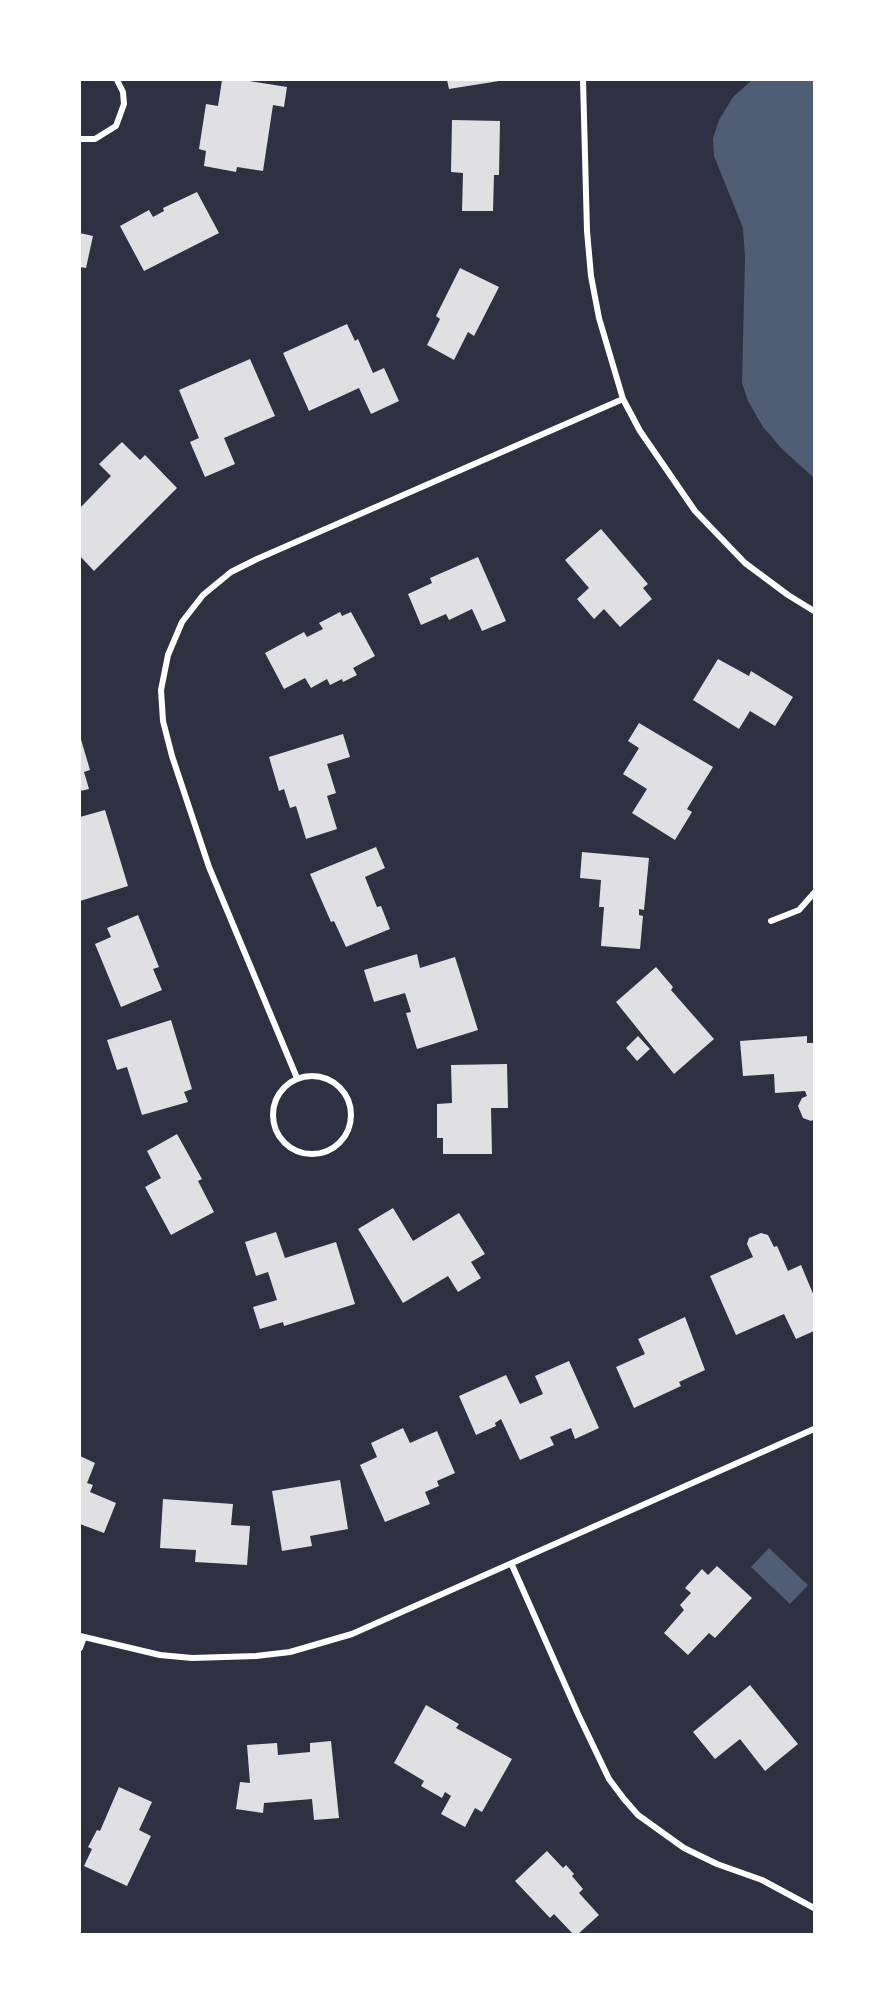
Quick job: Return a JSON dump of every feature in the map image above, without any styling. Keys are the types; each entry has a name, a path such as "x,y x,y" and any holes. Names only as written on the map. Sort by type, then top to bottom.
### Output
{"street":[{"path":"80,139 95,139 116,126 124,104 123,92 117,80"},
{"path":"583,80 587,231 591,276 599,318 623,399 640,431 695,511 745,563 788,596 814,611"},
{"path":"297,1078 209,867 172,756 163,721 161,690 168,655 182,622 203,595 231,572 256,559 623,399"},
{"path":"771,921 799,910 814,893"},
{"path":"310,1075 335,1083 344,1092 350,1104 350,1129 333,1149 321,1154 295,1151 277,1133 273,1120 273,1107 278,1095 286,1085 297,1078 310,1075"},
{"path":"80,1648 82,1636 160,1655 192,1658 256,1656 290,1652 352,1634 814,1429"},
{"path":"512,1564 609,1779 638,1815 684,1848 717,1864 762,1880 814,1908"}],"water":[{"path":"752,80 814,80 814,478 782,449 763,427 748,401 742,383 745,257 743,228 714,156 713,138 719,120 733,97"},
{"path":"769,1548 808,1585 790,1604 751,1567"}],"building":[{"path":"222,80 243,80 287,87 284,107 273,105 263,171 237,167 236,172 204,166 206,151 199,149 206,104 218,106"},
{"path":"447,80 499,80 499,81 449,89"},
{"path":"452,120 500,121 499,175 494,175 493,211 462,211 463,173 451,172"},
{"path":"197,192 219,233 144,271 120,226 149,210 153,217 164,211 163,208"},
{"path":"80,233 93,236 86,268 80,267"},
{"path":"460,268 499,287 474,336 468,332 454,360 427,345 440,319 436,316"},
{"path":"347,324 355,341 358,339 373,373 384,368 399,401 371,414 359,388 309,411 283,353"},
{"path":"250,359 275,416 224,438 235,464 205,477 190,442 199,438 179,390"},
{"path":"122,442 140,460 145,455 177,488 94,571 80,556 80,508 111,476 99,464"},
{"path":"601,529 648,584 643,588 652,599 620,627 604,609 594,619 577,599 589,588 565,560"},
{"path":"478,557 506,621 482,631 472,609 449,620 446,614 421,625 408,594 432,583 430,578"},
{"path":"340,612 342,616 351,612 375,656 353,668 357,675 343,682 342,679 330,685 327,679 311,688 305,678 284,689 265,653 304,632 307,637 323,629 319,623"},
{"path":"718,659 749,676 751,671 793,697 775,726 750,711 739,729 693,700"},
{"path":"639,723 713,767 687,809 692,812 675,840 632,813 647,789 623,774 639,748 628,741"},
{"path":"343,734 350,757 327,764 336,793 327,796 337,829 306,839 296,806 290,808 284,789 279,791 269,757"},
{"path":"80,736 90,770 84,772 89,789 80,791"},
{"path":"105,810 128,886 80,901 80,817"},
{"path":"376,847 385,868 365,877 377,907 381,906 390,929 346,947 334,921 331,922 310,874"},
{"path":"582,852 649,858 644,910 639,909 639,915 643,916 640,949 601,946 604,907 599,907 601,880 580,878"},
{"path":"138,915 159,967 153,969 162,990 121,1007 95,944 111,937 107,928"},
{"path":"417,954 420,968 455,957 478,1030 417,1049 406,1013 411,1012 405,993 374,1002 364,970"},
{"path":"656,967 673,987 671,990 714,1039 674,1074 616,1002"},
{"path":"171,1020 192,1089 184,1092 188,1102 142,1115 127,1067 117,1070 107,1040"},
{"path":"638,1036 650,1049 637,1061 626,1048"},
{"path":"807,1036 807,1043 814,1043 814,1119 811,1121 803,1118 798,1106 802,1098 807,1096 805,1091 775,1093 774,1074 743,1076 740,1041"},
{"path":"507,1064 508,1108 491,1108 492,1154 443,1154 443,1138 437,1138 437,1104 452,1103 451,1065"},
{"path":"177,1134 202,1179 198,1181 214,1212 171,1235 145,1187 161,1178 147,1151"},
{"path":"393,1208 413,1241 459,1213 485,1254 471,1262 481,1278 458,1292 448,1276 403,1303 358,1229"},
{"path":"276,1232 285,1258 336,1242 355,1304 284,1326 283,1322 260,1329 253,1307 277,1300 268,1272 256,1276 245,1242"},
{"path":"761,1233 768,1235 774,1247 777,1246 788,1271 801,1265 814,1296 814,1331 796,1339 784,1314 736,1335 710,1276 753,1257 747,1244 749,1238"},
{"path":"685,1317 705,1370 679,1382 681,1386 634,1408 616,1367 645,1354 638,1339"},
{"path":"569,1361 599,1428 575,1439 571,1428 550,1437 554,1445 520,1460 501,1419 495,1423 496,1426 476,1435 459,1396 506,1375 520,1404 543,1394 535,1376"},
{"path":"403,1428 410,1443 437,1431 455,1473 437,1481 439,1486 425,1492 430,1504 385,1522 360,1465 377,1457 371,1443"},
{"path":"80,1456 95,1463 87,1483 93,1485 90,1492 116,1503 104,1533 80,1524"},
{"path":"340,1480 348,1529 310,1536 312,1546 282,1551 272,1491"},
{"path":"163,1499 233,1504 231,1525 250,1526 247,1565 195,1562 196,1550 160,1548"},
{"path":"717,1566 752,1598 715,1638 709,1633 688,1655 664,1633 684,1610 680,1605 691,1593 685,1588 702,1569 708,1575"},
{"path":"750,1685 798,1744 765,1771 740,1739 715,1759 693,1732"},
{"path":"426,1705 459,1724 456,1728 512,1759 482,1812 475,1808 465,1827 441,1814 451,1796 445,1792 442,1798 421,1786 424,1781 394,1763"},
{"path":"331,1741 339,1818 314,1820 312,1799 264,1803 263,1813 236,1809 240,1782 250,1783 247,1745 277,1743 278,1755 310,1752 310,1743"},
{"path":"119,1787 152,1802 139,1830 151,1836 127,1886 84,1866 92,1849 88,1847 97,1830 100,1831"},
{"path":"547,1851 563,1868 566,1865 574,1874 572,1876 583,1889 579,1893 599,1915 578,1934 573,1934 554,1914 550,1918 515,1881"}]}
